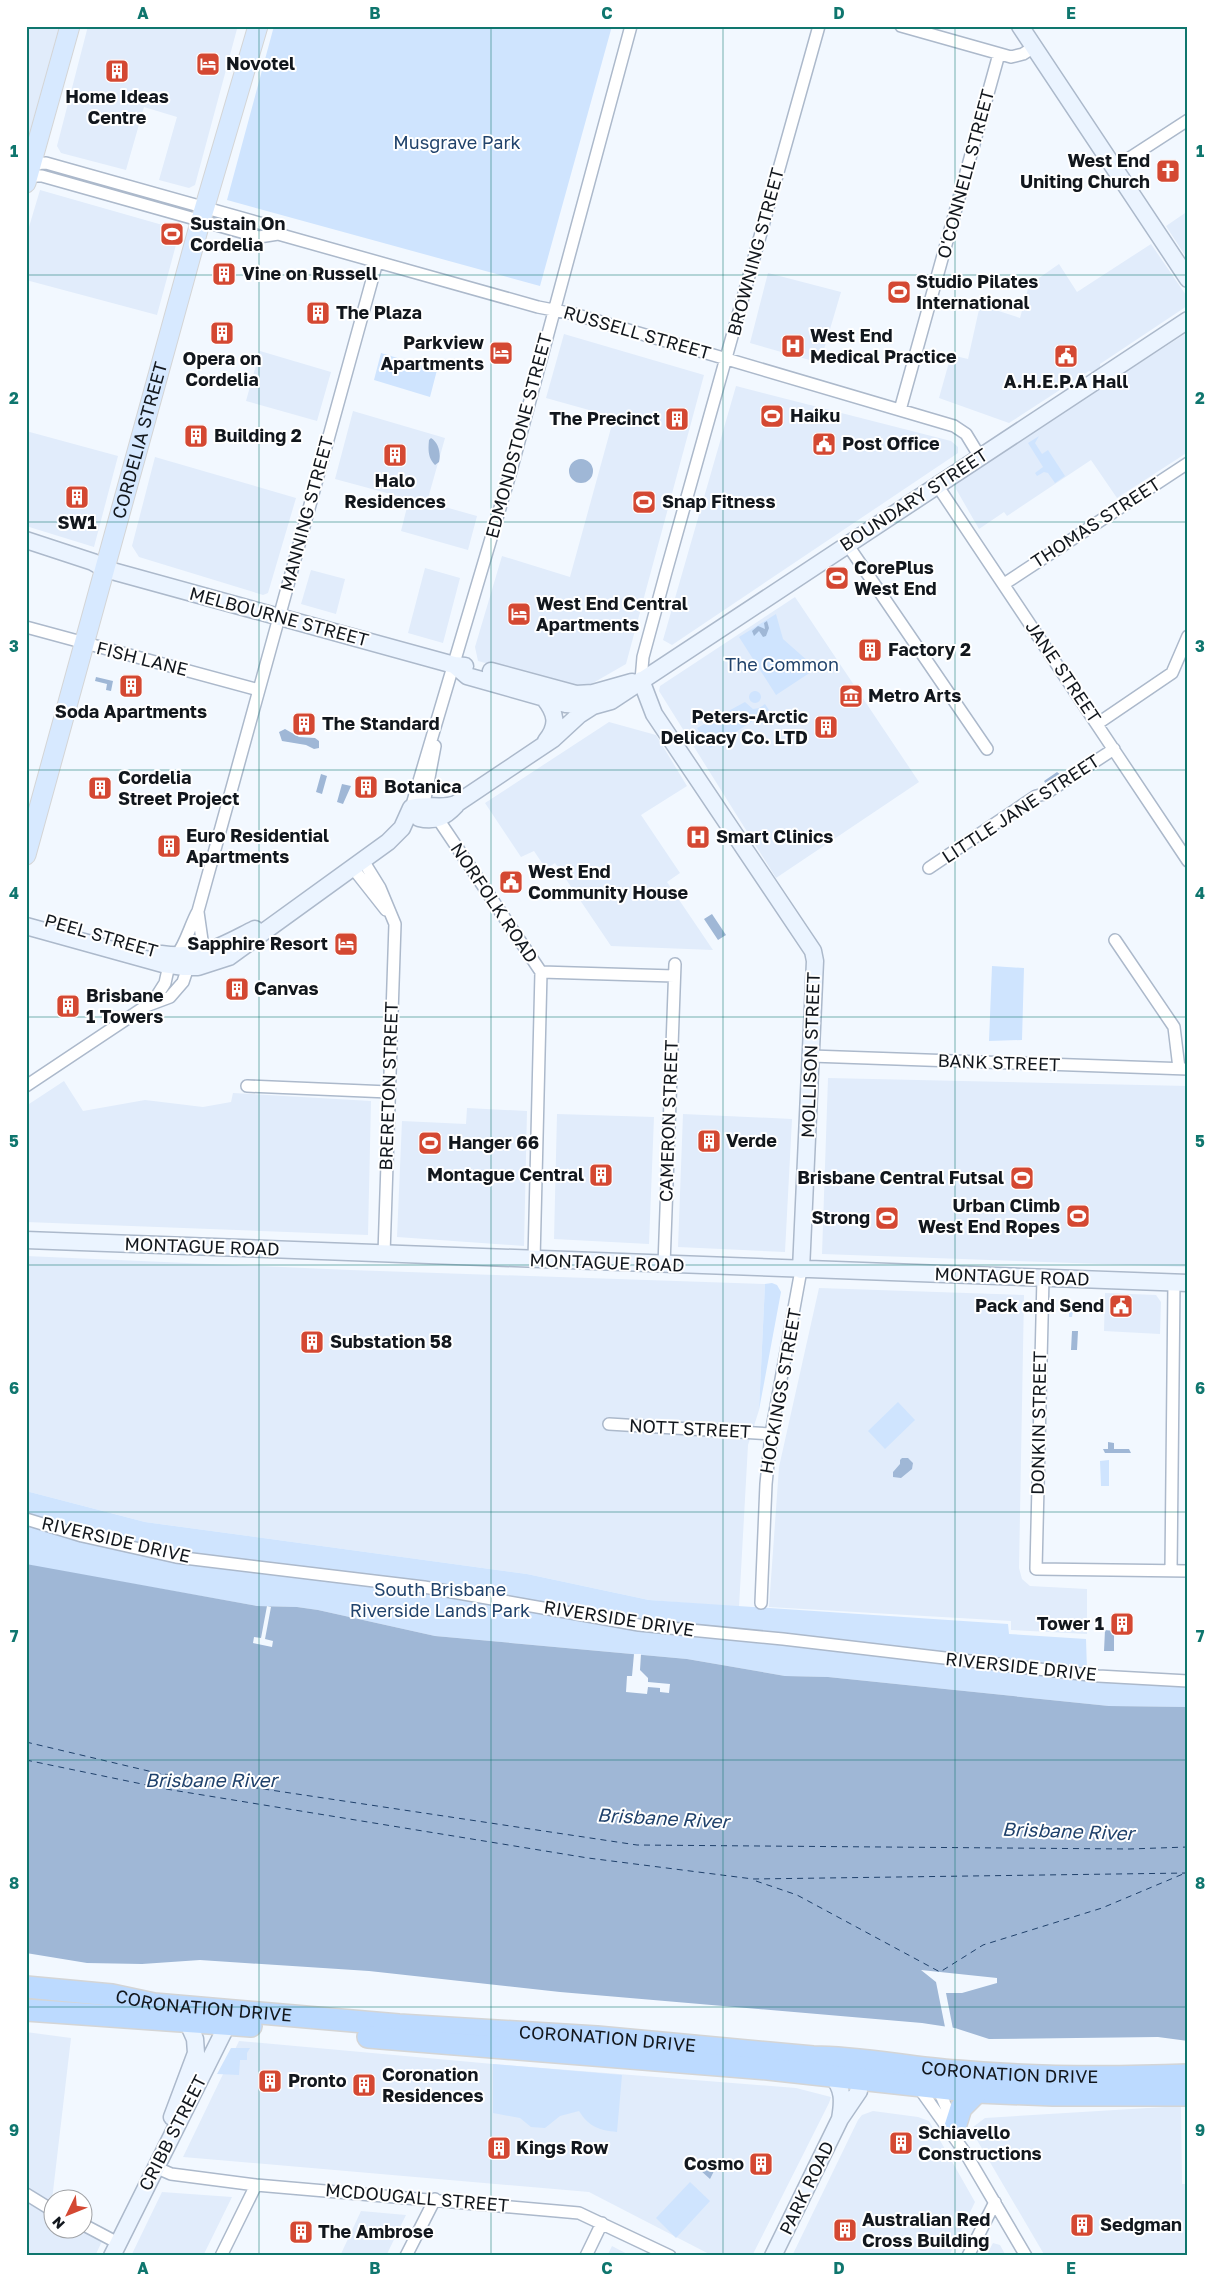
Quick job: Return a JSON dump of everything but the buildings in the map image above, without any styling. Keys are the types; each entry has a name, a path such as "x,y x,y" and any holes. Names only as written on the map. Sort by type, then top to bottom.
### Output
{"highway":[{"name":"CORONATION DRIVE","path":"26,1987 112,1995 231,2017 831,2075 977,2092 1053,2096 1188,2095"},
{"path":"26,1998 114,2005 154,2004"},
{"name":"CORONATION DRIVE","path":"26,2010 187,2021 231,2017 399,2025 636,2040 813,2057 839,2057 956,2072 1048,2077 1188,2075"},
{"path":"955,2127 962,2108 977,2092"}],"main road":[{"path":"29,174 70,26"},
{"name":"CORDELIA STREET","path":"26,855 203,214 258,26"}],"street":[{"name":"EDMONDSTONE STREET","path":"418,810 436,730 511,471 631,26"},
{"name":"BROWNING STREET","path":"641,680 644,657 666,572 819,26"},
{"path":"901,26 1011,57 1024,54 1034,47"},
{"path":"1026,28 1034,47 1188,279"},
{"name":"O'CONNELL STREET","path":"900,410 999,54"},
{"path":"1114,168 1188,120"},
{"name":"RUSSELL STREET","path":"29,174 203,214 259,237 278,234 553,310 900,410 960,429 980,457"},
{"name":"MANNING STREET","path":"178,963 188,928 198,911 377,262"},
{"name":"BOUNDARY STREET","path":"641,680 1188,320"},
{"name":"THOMAS STREET","path":"1004,584 1188,463"},
{"name":"JANE STREET","path":"937,485 1188,861"},
{"name":"MELBOURNE STREET","path":"26,540 92,562 105,569 454,665 470,666 576,694 593,693 641,680"},
{"path":"847,544 987,748"},
{"name":"MELBOURNE STREET","path":"26,551 90,571 105,569"},
{"name":"FISH LANE","path":"26,627 259,690"},
{"path":"1097,724 1172,673 1185,654 1188,636"},
{"name":"MELBOURNE STREET","path":"454,665 468,676 578,707 593,706 614,700 641,680"},
{"name":"MOLLISON STREET","path":"641,680 654,714 813,951 815,962 801,1270"},
{"path":"539,748 552,733 556,721 554,712 544,698"},
{"path":"418,810 438,819 457,803 539,748 593,706"},
{"name":"LITTLE JANE STREET","path":"929,868 1036,796 1045,794 1114,749"},
{"path":"355,872 395,836 418,810 445,807 457,803"},
{"path":"178,963 208,965 229,957 288,914 403,843 418,810"},
{"name":"NORFOLK ROAD","path":"438,819 540,972 534,1260"},
{"name":"BRERETON STREET","path":"355,872 394,918 384,1254"},
{"name":"MANNING STREET","path":"198,911 202,946 201,954"},
{"path":"153,1002 178,963 219,948 288,914"},
{"name":"PEEL STREET","path":"26,915 161,954 178,963"},
{"name":"PEEL STREET","path":"26,926 178,963"},
{"path":"1115,940 1174,1027 1183,1069"},
{"path":"26,1086 153,1002 170,997 183,982 178,963"},
{"name":"CAMERON STREET","path":"664,1265 675,964"},
{"path":"540,972 674,976"},
{"name":"BANK STREET","path":"811,1056 1183,1069"},
{"path":"247,1086 389,1092"},
{"name":"MONTAGUE ROAD","path":"26,1240 1181,1283"},
{"name":"HOCKINGS STREET","path":"761,1603 766,1484 771,1434 801,1270"},
{"name":"DONKIN STREET","path":"1042,1278 1036,1568 1171,1570"},
{"path":"1181,1283 1171,1570 1188,1571"},
{"name":"NOTT STREET","path":"609,1424 771,1434"},
{"name":"RIVERSIDE DRIVE","path":"26,1519 82,1536 176,1558 424,1587 639,1625 792,1640 1098,1676 1188,1680"},
{"name":"CRIBB STREET","path":"115,2249 231,2017"},
{"path":"164,2150 175,2105 196,2053 195,2039 187,2021"},
{"path":"813,2057 825,2062 849,2067 857,2078"},
{"path":"897,2064 907,2072 930,2078 939,2088 966,2154"},
{"name":"PARK ROAD","path":"831,2075 841,2090 843,2101 840,2119"},
{"name":"PARK ROAD","path":"773,2256 840,2119 859,2091 857,2078"},
{"path":"917,2085 966,2154 1026,2256"},
{"name":"MCDOUGALL STREET","path":"156,2167 171,2174 256,2185 435,2199 579,2213 670,2256"},
{"path":"221,2256 256,2185"},
{"path":"26,2194 42,2204"},
{"path":"406,2256 435,2199"},
{"path":"968,2256 995,2202"},
{"path":"586,2256 602,2223"},
{"path":"92,2232 115,2249"}],"shaded area":[{"path":"26,26 62,26 26,156"},
{"path":"88,26 227,26 237,29 195,185 189,188 159,180 177,117 144,107 126,170 61,153 57,146"},
{"path":"40,190 180,230 157,315 26,280 26,237"},
{"path":"1188,211 1188,260 1166,226"},
{"path":"1151,244 1188,298 1188,305 1184,308 1100,364 1100,368 1094,373 1089,371 1009,423 939,398 951,355 968,359 980,305 1020,318 1029,285 1059,264 1077,292"},
{"path":"768,273 841,292 820,363 750,343"},
{"path":"1188,332 1188,452 1117,498 1091,460 1007,516 1004,512 979,529 956,489 955,482"},
{"path":"564,334 704,375 626,664 586,687 570,686 478,661 475,647 502,556 570,577 614,417 546,398"},
{"path":"260,351 331,372 317,421 246,401"},
{"path":"736,386 951,441 958,447 958,453 672,645 663,640"},
{"path":"353,411 445,438 427,502 477,516 468,550 401,531 409,499 335,479"},
{"path":"26,431 118,456 94,547 26,526"},
{"path":"155,457 296,498 268,593 263,595 139,557 132,546"},
{"path":"425,568 460,578 443,643 408,633"},
{"path":"311,570 345,579 336,614 301,604"},
{"path":"795,597 919,782 776,878 659,691 660,686"},
{"path":"609,722 656,735 687,786 641,815 680,873 667,882 713,950 611,946 555,863 546,869 534,851 521,857 485,803"},
{"path":"828,1078 1188,1086 1188,1267 822,1254"},
{"path":"64,1081 83,1111 145,1100 203,1107 231,1102 233,1093 371,1101 368,1235 26,1222 26,1106"},
{"path":"467,1108 527,1111 524,1246 397,1237 402,1121 466,1124"},
{"path":"557,1114 654,1117 649,1244 554,1239"},
{"path":"683,1114 792,1119 785,1252 678,1247"},
{"path":"26,1256 350,1270 765,1284 759,1410 748,1445 739,1607 649,1600 527,1574 145,1522 26,1491"},
{"path":"819,1288 1024,1295 1019,1568 1022,1579 1030,1586 1087,1589 1087,1634 1011,1630 1011,1621 769,1607 779,1467"},
{"path":"1105,1293 1156,1295 1161,1302 1160,1334 1104,1331"},
{"path":"1188,1407 1188,1556 1185,1554"},
{"path":"26,2032 71,2038 53,2190 42,2190 42,2240 92,2240 92,2232 105,2235 95,2256 26,2256"},
{"path":"239,2041 493,2064 796,2088 831,2097 752,2256 713,2256 589,2192 183,2157"},
{"path":"1181,2106 1182,2184 1188,2184 1187,2256 1045,2256 974,2135 973,2127 985,2118"},
{"path":"873,2111 918,2117 929,2121 975,2202 949,2256 792,2256 858,2120 862,2115"},
{"path":"162,2192 232,2197 203,2256 131,2256"},
{"path":"361,2211 406,2215 386,2256 340,2256"},
{"path":"993,2243 1000,2245 1006,2256 986,2256"},
{"path":"612,2246 631,2256 607,2256"}],"green space":[{"name":"Musgrave Park","path":"274,26 612,26 540,286 227,200"},
{"path":"381,353 437,370 430,397 374,380"},
{"path":"1039,436 1035,443 1042,454 1048,450 1065,476 1055,483 1048,473 1044,472 1037,476 1035,473 1043,467 1028,443"},
{"name":"The Common","path":"776,614 783,639 809,662 811,672 776,695 739,637"},
{"path":"755,691 761,697 755,703 749,697"},
{"path":"745,702 753,709 765,704 769,710 736,732 726,732 723,741 710,748 697,728"},
{"path":"992,966 1024,968 1022,1040 989,1041"},
{"path":"772,1283 777,1285 781,1292 759,1410 765,1284"},
{"path":"1078,1304 1087,1304 1089,1311 1073,1311 1072,1317 1069,1317 1069,1308 1078,1308"},
{"path":"898,1402 915,1420 885,1449 868,1431"},
{"path":"1109,1460 1109,1486 1101,1486 1100,1461"},
{"name":"South Brisbane Riverside Lands Park","path":"26,1491 145,1522 527,1574 649,1600 1008,1624 1009,1634 1086,1639 1087,1670 1188,1677 1188,1707 1109,1706 828,1677 785,1676 687,1659 435,1636 318,1610 297,1607 257,1606 38,1567 26,1564"},
{"path":"231,2048 250,2048 247,2053 247,2060 240,2060 239,2075 217,2074"},
{"path":"493,2064 622,2075 617,2132 595,2127 579,2111 560,2116 545,2128 531,2127 520,2118 493,2113"},
{"path":"690,2182 710,2201 676,2238 656,2218"}],"water":[{"path":"431,438 438,446 440,456 439,462 435,465 429,454 429,440"},
{"path":"581,459 586,460 592,466 592,476 586,482 581,483 576,482 570,476 569,471 570,466 576,460"},
{"path":"767,621 769,628 766,636 763,637 759,631 754,636 752,631 758,626 765,629 764,623"},
{"path":"96,677 113,681 111,691 106,690 107,684 95,681"},
{"path":"285,729 299,737 315,738 319,741 319,748 314,749 306,745 282,741 279,732"},
{"path":"1057,772 1061,775 1061,778 1048,787 1044,781"},
{"path":"321,774 327,776 322,794 316,792"},
{"path":"342,784 351,786 343,804 337,802"},
{"path":"712,914 726,935 718,940 704,919"},
{"path":"1072,1331 1078,1331 1077,1350 1071,1350"},
{"path":"1108,1442 1114,1443 1114,1449 1129,1449 1131,1453 1105,1453 1103,1449 1108,1449"},
{"path":"902,1458 908,1458 913,1463 912,1469 901,1478 893,1477 893,1472 900,1464"},
{"name":"Brisbane River","path":"26,1564 257,1606 297,1607 318,1610 435,1636 687,1659 785,1676 828,1677 1109,1706 1188,1707 1188,2041 1158,2037 989,2039 955,2028 922,2023 560,1992 369,1971 200,1960 142,1964 87,1963 26,1953"},
{"path":"1105,1630 1114,1631 1114,1651 1104,1651"},
{"path":"712,2158 715,2169 710,2179 700,2170"}],"pier":[{"path":"267,1606 271,1607 265,1639 273,1641 272,1647 253,1643 254,1637 261,1638"},
{"path":"634,1654 641,1654 640,1670 648,1678 648,1682 670,1684 669,1693 660,1692 660,1688 648,1687 647,1694 626,1692 627,1676 632,1676"},
{"path":"921,1970 997,1978 997,1983 962,1993 946,1993 953,2029 945,2027 936,1982"}],"ferry route":[{"path":"26,1742 157,1773 637,1845 1129,1849 1188,1847"},
{"path":"26,1760 166,1789 588,1858 753,1879 1188,1873"},
{"path":"756,1881 797,1895 940,1972 983,1945 1102,1908 1183,1874"}],"place":[{"name":"Novotel","path":"208,64"},
{"name":"Home Ideas Centre","path":"117,71"},
{"name":"West End Uniting Church","path":"1168,171"},
{"name":"Sustain On Cordelia","path":"172,234"},
{"name":"Vine on Russell","path":"224,274"},
{"name":"Studio Pilates International","path":"899,292"},
{"name":"The Plaza","path":"318,313"},
{"name":"Opera on Cordelia","path":"222,333"},
{"name":"West End Medical Practice","path":"793,346"},
{"name":"Parkview Apartments","path":"501,353"},
{"name":"A.H.E.P.A Hall","path":"1066,356"},
{"name":"Haiku","path":"772,416"},
{"name":"The Precinct","path":"677,419"},
{"name":"Building 2","path":"196,436"},
{"name":"Post Office","path":"824,444"},
{"name":"Halo Residences","path":"395,455"},
{"name":"SW1","path":"77,497"},
{"name":"Snap Fitness","path":"644,502"},
{"name":"CorePlus West End","path":"837,578"},
{"name":"West End Central Apartments","path":"519,614"},
{"name":"Factory 2","path":"870,650"},
{"name":"Soda Apartments","path":"131,686"},
{"name":"Metro Arts","path":"851,696"},
{"name":"The Standard","path":"304,724"},
{"name":"Peters-Arctic Delicacy Co. LTD","path":"826,727"},
{"name":"Botanica","path":"366,787"},
{"name":"Cordelia Street Project","path":"100,788"},
{"name":"Smart Clinics","path":"698,837"},
{"name":"Euro Residential Apartments","path":"169,846"},
{"name":"West End Community House","path":"511,882"},
{"name":"Sapphire Resort","path":"346,944"},
{"name":"Canvas","path":"237,989"},
{"name":"Brisbane 1 Towers","path":"68,1006"},
{"name":"Verde","path":"709,1141"},
{"name":"Hanger 66","path":"430,1143"},
{"name":"Montague Central","path":"601,1175"},
{"name":"Brisbane Central Futsal","path":"1022,1178"},
{"name":"Urban Climb West End Ropes","path":"1078,1216"},
{"name":"Strong","path":"887,1218"},
{"name":"Pack and Send","path":"1121,1306"},
{"name":"Substation 58","path":"312,1342"},
{"name":"Tower 1","path":"1122,1624"},
{"name":"Pronto","path":"270,2081"},
{"name":"Coronation Residences","path":"364,2085"},
{"name":"Schiavello Constructions","path":"901,2143"},
{"name":"Kings Row","path":"499,2148"},
{"name":"Cosmo","path":"761,2164"},
{"name":"Sedgman","path":"1082,2225"},
{"name":"Australian Red Cross Building","path":"845,2230"},
{"name":"The Ambrose","path":"301,2232"}]}
